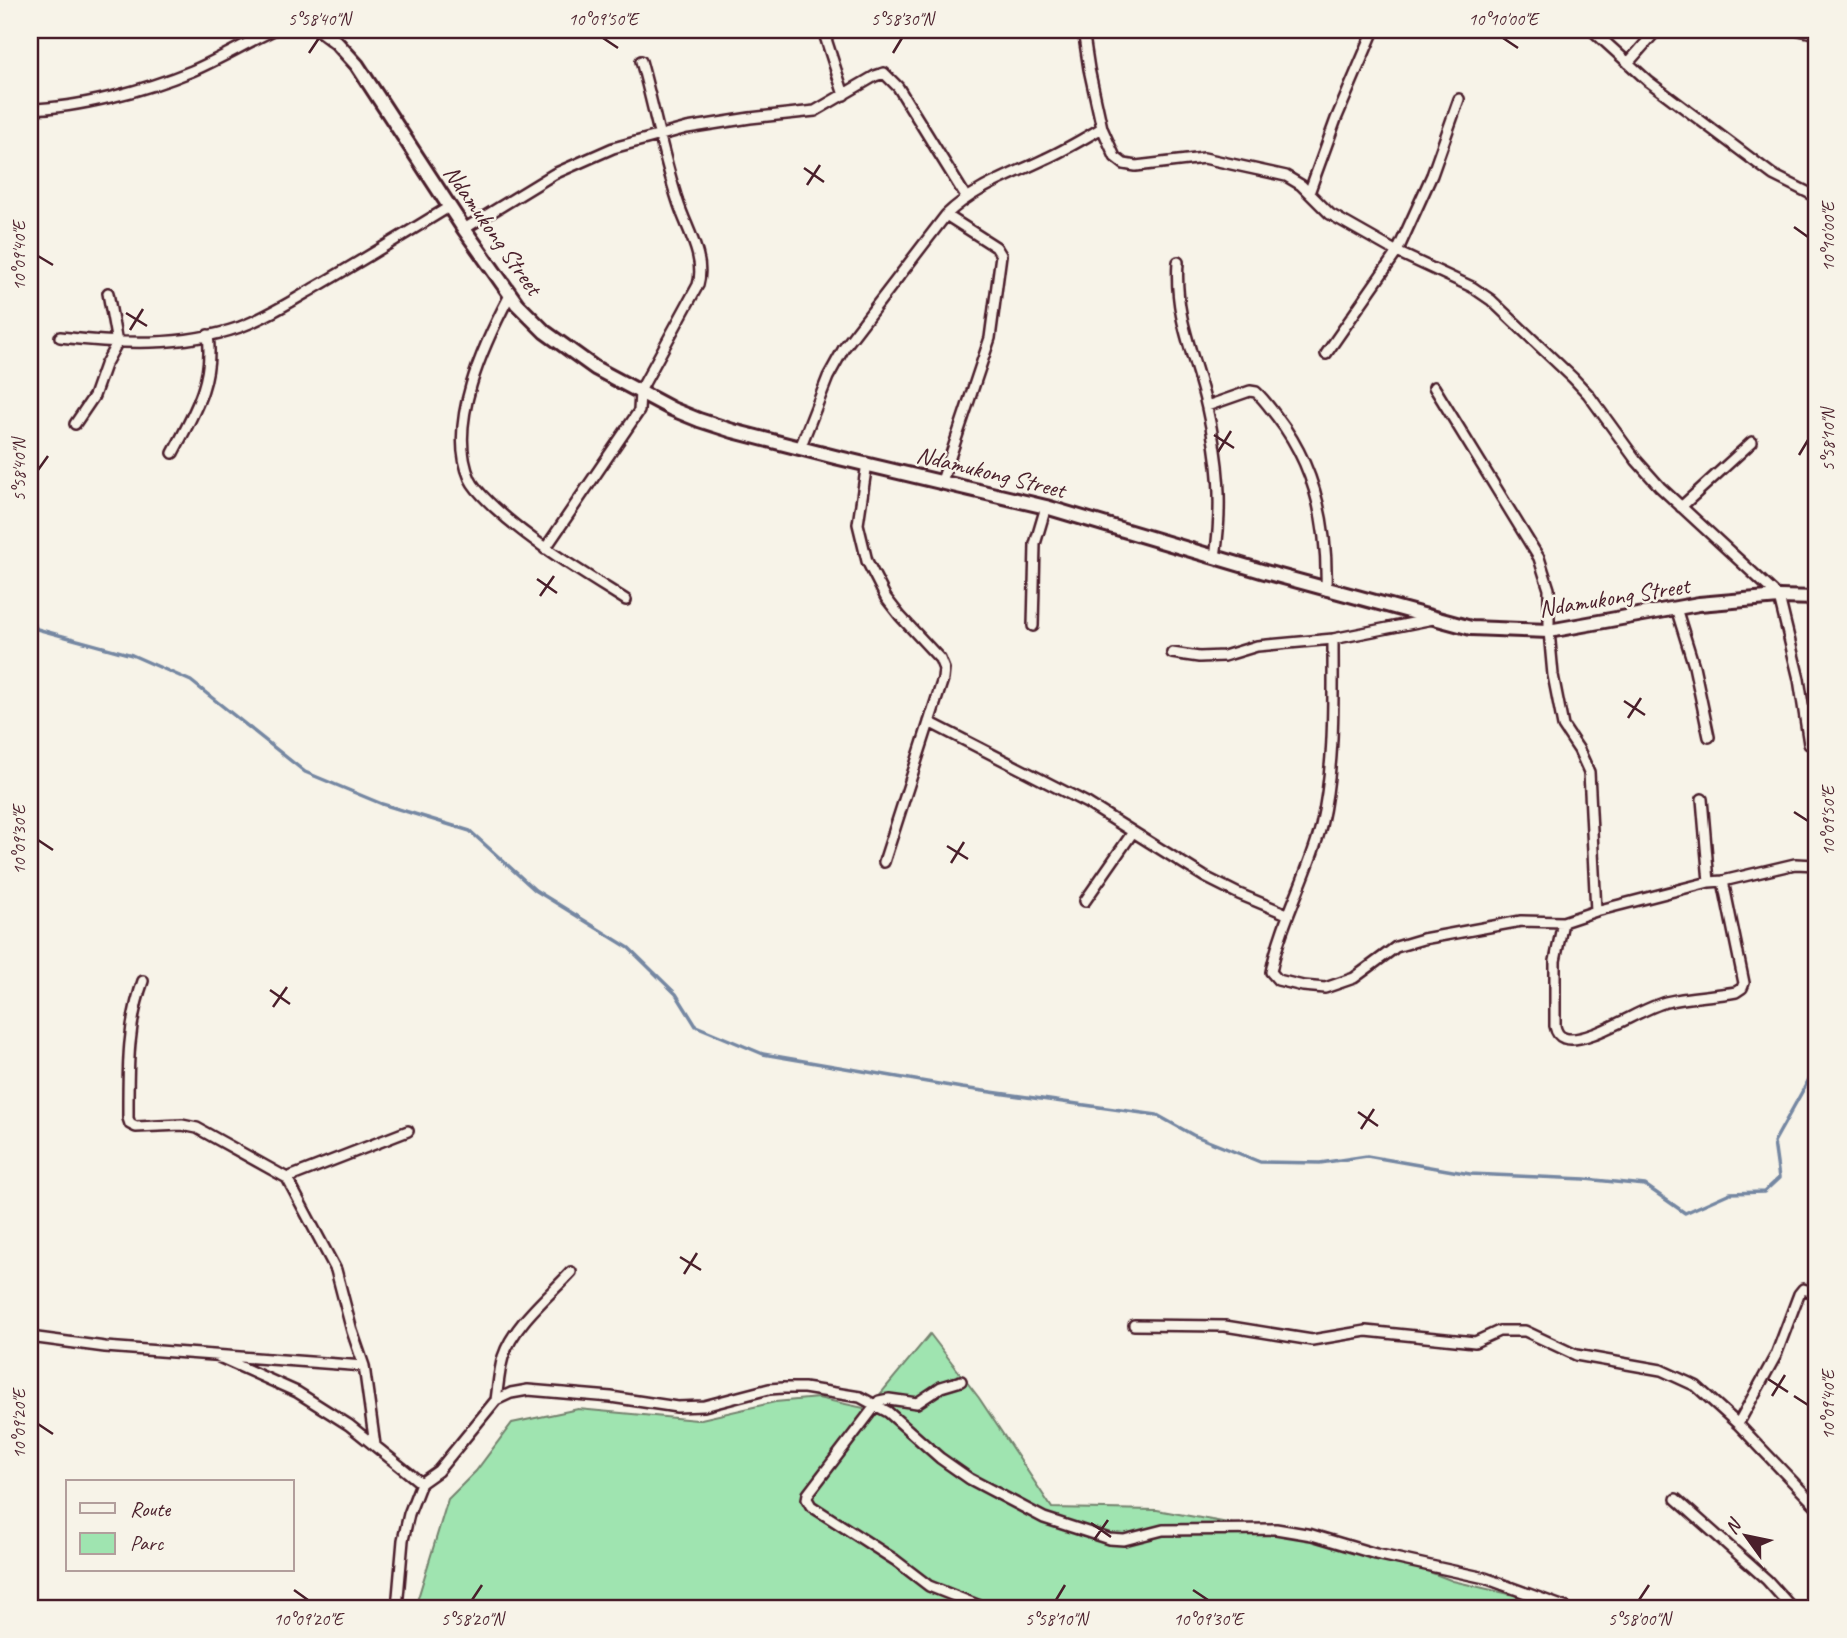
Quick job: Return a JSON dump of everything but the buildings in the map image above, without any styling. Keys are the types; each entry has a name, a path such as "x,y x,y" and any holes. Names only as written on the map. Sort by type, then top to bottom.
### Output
{"main road":[{"name":"Ndamukong Street","path":"320,30 336,42 357,65 510,295 545,332 595,368 699,420 800,448 1046,507 1326,590 1471,628 1549,631 1676,608 1779,597 1817,598"}],"street":[{"path":"30,109 53,108 139,89 191,71 274,30"},
{"path":"823,30 844,95"},
{"path":"1083,30 1088,69 1102,128 1115,157 1124,164 1136,166 1204,158 1286,176 1301,185 1330,214 1396,252 1472,287 1491,300 1588,394 1636,460 1681,507 1779,597 1799,679 1809,744"},
{"path":"1309,193 1336,119 1374,30"},
{"path":"1592,30 1628,63 1773,175 1817,197"},
{"path":"1628,63 1657,30"},
{"path":"1799,30 1817,34"},
{"path":"545,549 639,411 640,391 698,285 701,273 699,259 677,201 642,61"},
{"path":"464,229 554,174 613,148 687,128 815,111 875,76 884,74 892,79 965,197"},
{"path":"1326,354 1396,252 1429,183 1459,99"},
{"path":"800,448 828,377 844,348 946,215 965,197 1004,176 1048,158 1102,128"},
{"path":"60,337 117,343 156,343 208,335 241,326 280,308 449,207"},
{"path":"942,481 990,338 1001,254 996,247 946,215"},
{"path":"1178,262 1181,323 1207,406 1218,462 1220,520 1215,557"},
{"path":"75,424 94,396 105,365 117,343 108,293"},
{"path":"510,295 485,346 462,421 465,461 470,480 479,492 545,549 626,600"},
{"path":"173,453 206,384 211,353 208,335"},
{"path":"1434,387 1539,558 1549,589 1553,675 1563,726 1579,750 1589,772 1596,911"},
{"path":"1207,406 1250,391 1255,392 1291,434 1304,459 1321,511 1325,538 1326,590"},
{"path":"1681,507 1752,442"},
{"path":"867,463 859,524 867,561 893,607 940,659 944,669 884,862"},
{"path":"1033,626 1035,544 1046,507"},
{"path":"1676,608 1694,666 1709,737"},
{"path":"1172,653 1210,657 1257,646 1333,639 1435,619"},
{"path":"1333,639 1333,722 1325,805 1313,852 1287,914 1271,972 1278,980 1325,988 1354,978 1396,947 1423,939 1521,920 1563,922 1596,911 1709,883 1795,864 1817,865"},
{"path":"929,722 1087,803 1225,888 1287,914"},
{"path":"1702,799 1709,883"},
{"path":"1085,901 1133,832"},
{"path":"1563,922 1555,961 1555,1026 1557,1034 1564,1038 1574,1038 1599,1032 1664,1003 1736,992 1742,988 1744,983 1723,881"},
{"path":"143,981 132,1020 129,1044 130,1124 136,1127 181,1125 197,1128 287,1178 335,1270 364,1366 375,1445"},
{"path":"287,1178 408,1131"},
{"path":"496,1400 499,1374 510,1342 526,1320 571,1272"},
{"path":"1738,1424 1776,1356 1799,1294 1803,1289 1817,1293"},
{"path":"1134,1325 1225,1326 1312,1340 1366,1331 1475,1342 1499,1331 1525,1331 1576,1355 1661,1370 1696,1385 1738,1424 1817,1507"},
{"path":"30,1337 106,1347 364,1366"},
{"path":"214,1354 296,1392 349,1425 421,1483"},
{"path":"961,1381 941,1387 917,1404 883,1399 808,1494 807,1499 811,1506 895,1560 929,1586 985,1608"},
{"path":"397,1608 403,1540 409,1514 421,1483 438,1471 496,1400 528,1390 689,1407 704,1406 769,1390 804,1388 860,1397 877,1404 940,1458 970,1479 1044,1518 1109,1539 1125,1540 1163,1530 1276,1529 1312,1535 1376,1554 1485,1578 1567,1608"},
{"path":"1676,1499 1767,1580 1792,1608"}],"green space":[{"path":"930,1334 979,1398 1052,1508 1157,1510 1370,1549 1453,1581 1570,1608 415,1608 448,1499 476,1471 512,1423 578,1409 697,1420 775,1402 818,1398 868,1409"}],"waterway":[{"path":"30,620 37,629 132,655 191,681 305,772 382,804 470,831 535,890 629,948 676,994 696,1026 763,1054 962,1088 1157,1115 1193,1135 1260,1162 1320,1163 1367,1156 1470,1174 1585,1179 1645,1185 1685,1213 1730,1193 1764,1192 1779,1178 1774,1142 1817,1065"}]}
